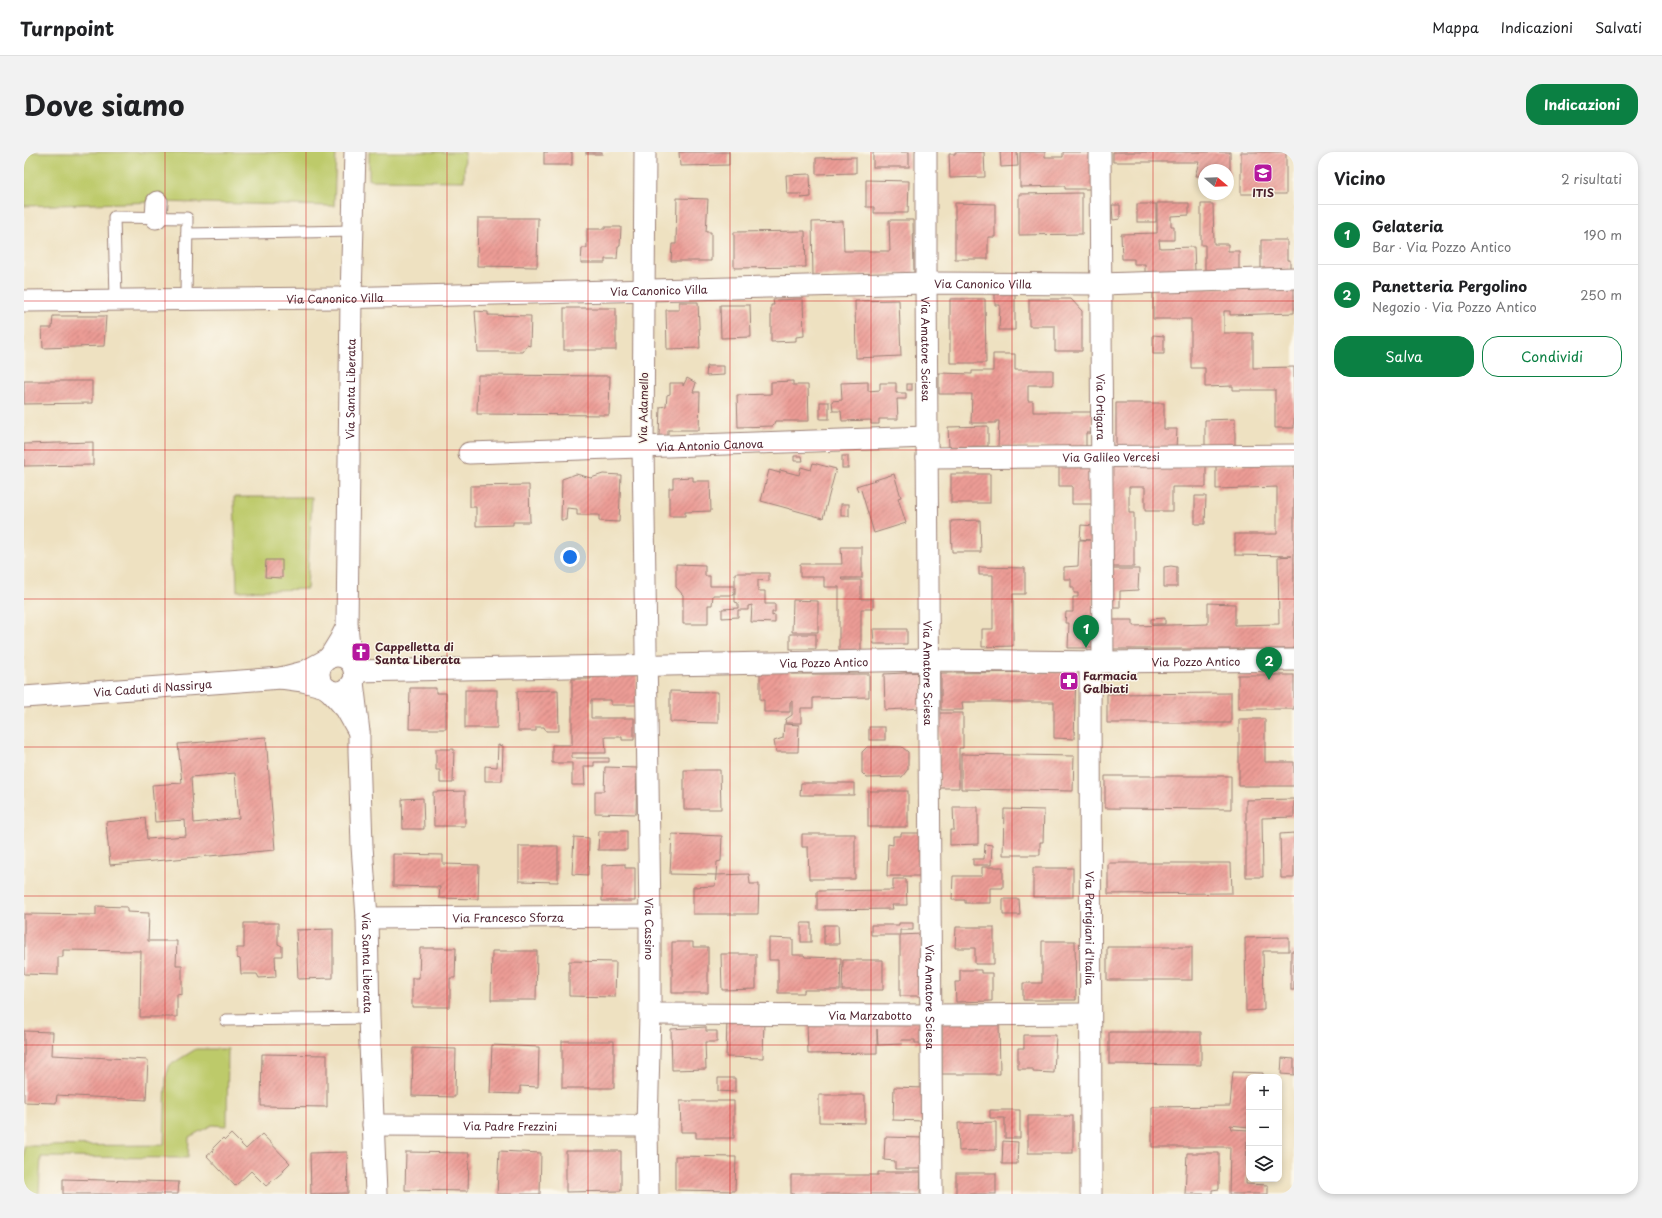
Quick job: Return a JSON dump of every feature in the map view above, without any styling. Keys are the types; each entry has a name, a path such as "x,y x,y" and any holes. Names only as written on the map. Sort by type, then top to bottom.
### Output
{"street":[{"name":"Via Santa Liberata","path":"355,152 347,626 359,732 376,1194"},
{"name":"Via Adamello","path":"645,152 643,448 646,665"},
{"name":"Via Amatore Sciesa","path":"926,152 932,1194"},
{"name":"Via Ortigara","path":"1096,662 1102,456 1100,152"},
{"name":"Via Canonico Villa","path":"24,301 186,298 352,298 926,283 1101,284 1294,278"},
{"name":"Via Antonio Canova","path":"469,453 927,437"},
{"name":"Via Galileo Vercesi","path":"927,458 1294,455"},
{"name":"Via Santa Liberata","path":"327,659 347,626"},
{"path":"336,656 342,657 353,672 347,689 341,691 303,681 281,678 304,672 327,659 336,656"},
{"path":"327,659 320,670 321,682 327,688"},
{"name":"Via Pozzo Antico","path":"353,672 929,660 1096,662 1294,660"},
{"name":"Via Partigiani d'Italia","path":"1091,1194 1090,1014 1096,662"},
{"name":"Via Cassino","path":"646,665 650,916 650,1014 647,1126 648,1194"},
{"name":"Via Caduti di Nassirya","path":"24,697 281,678"},
{"name":"Via Santa Liberata","path":"327,688 346,709 359,732"},
{"name":"Via Francesco Sforza","path":"367,918 650,916"},
{"name":"Via Marzabotto","path":"650,1014 1090,1014"},
{"name":"Via Padre Frezzini","path":"373,1125 647,1126"}],"lane":[{"path":"116,299 114,217 156,210 187,218 186,298"},
{"path":"187,234 353,231"},
{"path":"226,1020 369,1018"}],"green space":[{"path":"24,152 336,152 334,206 157,202 24,206"},
{"path":"369,152 465,152 464,181 369,180"},
{"path":"234,497 312,497 307,589 237,591"},
{"path":"196,1049 228,1049 227,1126 212,1125 189,1137 188,1158 41,1157 39,1194 24,1194 24,1146 164,1145 166,1076 170,1065"}],"building":[{"path":"544,152 572,152 572,165 544,165"},
{"path":"586,152 602,152 602,154 586,154"},
{"path":"679,152 729,152 729,165 680,166"},
{"path":"873,152 909,152 909,167 873,167"},
{"path":"955,152 984,152 985,177 950,178 949,154 955,154"},
{"path":"1000,152 1017,152 1018,166 1001,167"},
{"path":"1020,152 1045,152 1045,157 1063,157 1063,152 1094,152 1095,189 1065,189 1065,186 1020,187"},
{"path":"1113,152 1230,152 1230,164 1198,164 1199,162 1113,162"},
{"name":"ITIS","path":"1241,152 1286,152 1286,194 1241,194"},
{"path":"856,157 856,173 816,174 816,158"},
{"path":"1198,166 1198,176 1195,176"},
{"path":"810,174 811,197 801,198 802,194 787,194 786,175"},
{"path":"866,180 909,181 908,213 874,213 874,207 866,207"},
{"path":"1082,193 1082,234 1019,235 1019,194"},
{"path":"677,198 708,199 706,232 711,232 711,261 671,261 672,244 676,244"},
{"path":"955,203 995,204 995,237 988,237 988,259 955,259"},
{"path":"1157,203 1189,203 1189,215 1171,216 1171,226 1174,226 1174,240 1159,240 1160,248 1194,247 1195,271 1145,273 1145,264 1134,264 1134,259 1122,259 1121,234 1157,233"},
{"path":"1137,204 1156,204 1156,222 1137,222"},
{"path":"1201,204 1213,204 1214,244 1228,244 1228,251 1239,251 1239,270 1205,270 1205,245 1201,245"},
{"path":"1112,205 1120,205 1120,219 1113,220"},
{"path":"478,218 538,218 537,267 477,266"},
{"path":"889,220 913,220 914,274 813,276 812,222 843,221 844,251 890,251"},
{"path":"605,227 621,227 620,246 618,246 617,259 605,259 605,263 581,263 582,248 587,248 587,229 605,229"},
{"path":"805,231 806,267 734,268 734,232"},
{"path":"1261,240 1287,240 1287,260 1290,260 1290,270 1261,270"},
{"path":"1294,287 1294,313 1230,315 1230,311 1224,311 1224,333 1253,333 1253,368 1294,367 1294,428 1275,428 1275,390 1233,390 1233,386 1205,387 1205,368 1191,368 1191,319 1153,319 1153,288"},
{"path":"1015,290 1015,330 999,330 1000,305 995,305 995,292"},
{"path":"803,299 804,336 796,337 796,341 771,342 771,305 774,305 773,300"},
{"path":"950,299 985,299 986,363 950,363"},
{"path":"1029,299 1071,299 1082,311 1082,351 1055,351 1055,326 1029,326"},
{"path":"899,300 901,356 856,358 855,301"},
{"path":"679,302 698,302 700,348 667,349 666,310 679,310"},
{"path":"720,305 750,305 751,337 721,338"},
{"path":"564,308 616,308 616,350 564,350"},
{"path":"475,311 488,312 488,315 531,316 530,346 527,345 522,352 478,352"},
{"path":"53,316 106,316 104,346 43,348 42,328 52,328"},
{"path":"1153,335 1164,336 1164,354 1153,354"},
{"path":"993,354 1015,354 1015,370 1053,370 1053,385 1028,385 1028,401 1033,401 1033,412 1093,412 1092,433 1086,433 1086,447 998,447 999,421 996,421 996,423 971,423 972,394 939,394 939,373 972,374 972,371 993,371"},
{"path":"707,366 724,366 724,375 706,376"},
{"path":"478,375 610,376 609,415 477,414"},
{"path":"687,378 696,383 693,392 700,392 699,430 668,430 668,436 659,436 660,407 666,406 667,395 670,394 670,383 683,383 683,386"},
{"path":"24,381 92,381 92,403 24,404"},
{"path":"793,381 793,385 808,385 809,421 775,421 773,426 738,427 737,395 771,394 771,382"},
{"path":"868,382 868,391 880,390 880,383 896,383 896,393 906,393 906,399 897,399 898,419 879,419 879,424 871,424 871,420 842,421 841,411 833,411 832,401 842,400 841,383"},
{"path":"907,384 912,384 912,390 907,390"},
{"path":"820,402 829,402 829,419 820,419"},
{"path":"1116,403 1164,403 1164,429 1177,429 1176,449 1122,449 1116,446"},
{"path":"1235,419 1235,448 1205,449 1205,420"},
{"path":"988,426 988,446 949,447 948,427"},
{"path":"93,442 93,465 24,466 24,444"},
{"path":"794,456 802,456 803,461 794,461"},
{"path":"842,456 848,456 848,468 842,468"},
{"path":"813,463 836,469 823,518 761,501 769,470 780,473 780,470 799,475 801,467 811,470"},
{"path":"1059,463 1090,463 1097,469 1097,504 1072,504 1072,486 1059,486"},
{"path":"1294,463 1294,649 1109,649 1109,620 1133,620 1133,626 1208,624 1208,603 1235,604 1235,625 1279,624 1278,557 1292,556 1235,555 1235,534 1277,534 1277,487 1216,489 1216,465"},
{"path":"1112,464 1206,464 1206,487 1172,487 1172,511 1145,511 1145,487 1129,487 1129,513 1134,513 1134,567 1111,567"},
{"path":"576,474 591,478 603,474 621,475 619,522 599,521 599,515 577,515 577,509 567,508 566,520 561,520 562,479"},
{"path":"894,474 901,497 898,498 906,523 874,533 861,490 858,491 856,486"},
{"path":"951,474 990,474 990,503 951,503"},
{"path":"693,477 693,481 710,481 711,511 685,512 685,516 669,516 669,488 673,488 673,478"},
{"path":"529,485 530,522 513,522 513,525 476,526 476,507 470,507 470,486"},
{"path":"1195,496 1206,496 1205,524 1195,524"},
{"path":"841,504 849,504 849,516 841,516"},
{"path":"980,520 981,552 952,552 951,521"},
{"path":"1081,525 1095,526 1092,540 1091,567 1093,567 1095,648 1068,648 1069,623 1065,623 1066,612 1073,612 1073,597 1078,597 1078,593 1074,593 1074,587 1071,587 1071,579 1064,579 1064,567 1078,566 1079,540 1090,540 1080,539"},
{"path":"841,547 862,547 862,578 841,578 843,580 861,580 861,599 873,599 873,609 861,609 861,651 839,651 839,587 824,587 824,577 800,577 800,564 842,564"},
{"path":"266,560 282,560 282,578 265,577"},
{"path":"676,564 705,565 705,576 710,576 710,586 734,586 734,595 713,595 712,605 708,605 708,624 683,624 683,595 676,587"},
{"path":"979,567 1025,568 1025,594 1013,594 1013,646 982,647 982,629 993,629 993,575 979,575"},
{"path":"1164,567 1177,567 1177,587 1164,587"},
{"path":"1112,569 1139,569 1138,590 1120,591 1120,608 1112,608"},
{"path":"735,573 769,573 769,581 758,580 758,591 765,591 765,604 775,604 775,612 772,612 772,616 775,615 775,623 751,622 752,605 748,606 748,610 738,610 738,617 722,618 722,609 738,608 738,603 735,602"},
{"path":"793,600 818,601 818,632 792,632"},
{"path":"1165,618 1165,624 1151,624 1151,619"},
{"path":"873,629 907,629 907,644 874,644"},
{"path":"790,634 816,634 816,649 790,649"},
{"name":"Cappelletta di Santa Liberata","path":"355,644 366,644 367,661 355,661"},
{"path":"760,671 790,671 791,674 869,674 869,697 813,698 813,708 801,708 801,723 785,723 786,719 792,715 792,701 790,702 790,712 764,712 764,700 760,700"},
{"path":"924,672 923,708 885,710 884,674"},
{"path":"1076,672 1074,739 1054,738 1054,702 962,702 963,710 941,710 941,673"},
{"path":"591,674 637,674 637,705 611,705 611,700 591,700 591,718 634,718 634,740 622,740 622,737 605,737 606,753 572,753 572,758 609,758 609,762 594,762 594,766 584,766 585,785 572,785 572,763 552,763 552,745 572,745 572,679 591,679"},
{"path":"1238,675 1294,675 1294,709 1238,709"},
{"path":"410,688 436,688 436,693 446,693 446,729 409,729"},
{"path":"465,690 497,690 497,728 465,728"},
{"path":"558,690 559,731 546,731 544,727 536,727 536,731 518,731 517,691"},
{"path":"670,691 718,692 718,723 670,722"},
{"path":"1231,693 1231,723 1107,723 1107,694"},
{"path":"939,713 963,713 963,748 959,748 959,788 939,788"},
{"path":"1239,719 1265,719 1265,762 1294,762 1294,786 1239,786"},
{"path":"784,724 799,725 798,752 776,752 774,741 783,738"},
{"path":"869,727 885,727 885,740 869,740"},
{"path":"266,737 275,850 110,865 106,822 145,818 147,839 186,836 185,820 155,822 152,785 182,783 178,744","holes":["235,773 239,818 194,823 191,777"]},
{"path":"498,745 503,746 502,781 485,781 485,766 497,767"},
{"path":"867,747 902,747 908,752 908,769 902,777 867,778 862,773 862,752"},
{"path":"436,749 454,749 453,783 440,783 440,770 436,770"},
{"path":"961,754 1074,756 1073,791 961,789"},
{"path":"605,767 637,768 636,814 595,813 595,791 604,791"},
{"path":"684,770 720,770 721,809 684,809"},
{"path":"1105,776 1231,776 1231,809 1105,808"},
{"path":"801,783 854,783 854,795 800,795"},
{"path":"465,791 465,826 434,826 433,792"},
{"path":"868,791 908,791 908,827 868,827"},
{"path":"423,798 424,829 403,829 402,799"},
{"path":"1294,799 1294,817 1262,818 1263,877 1246,877 1246,800"},
{"path":"953,807 978,807 978,844 950,845 950,830 954,830"},
{"path":"1004,809 1044,810 1043,842 1040,842 1040,855 1003,855"},
{"path":"599,831 627,831 627,850 598,850"},
{"path":"901,833 922,833 922,876 887,876 888,844 893,845 893,836 901,836"},
{"path":"1294,833 1294,878 1281,878 1280,834"},
{"path":"672,834 722,836 721,861 717,862 716,875 670,874"},
{"path":"802,834 855,834 855,879 809,879 808,847 802,847"},
{"path":"574,837 589,838 588,875 572,874"},
{"path":"985,844 992,845 991,865 973,865 973,859 984,859"},
{"path":"519,846 558,846 558,882 519,881"},
{"path":"393,854 443,855 443,864 479,865 478,899 439,898 440,887 393,886"},
{"path":"1108,863 1231,863 1232,893 1108,894"},
{"path":"625,864 625,868 635,868 635,901 602,901 602,865"},
{"path":"982,867 1003,867 1003,888 990,888 990,903 965,903 965,900 952,900 953,876 982,876"},
{"path":"1033,868 1073,868 1073,897 1033,897"},
{"path":"749,874 750,884 759,884 758,914 693,914 693,887 715,886 716,875"},
{"path":"893,879 906,879 907,905 892,905 893,909 817,910 817,891 893,890"},
{"path":"1003,899 1019,899 1020,915 1003,915"},
{"path":"96,906 127,907 127,912 149,913 148,941 177,941 176,965 182,965 182,995 177,994 177,1017 140,1017 141,951 63,950 63,957 58,957 58,975 24,974 24,914 96,915"},
{"path":"244,923 278,923 278,944 282,946 282,956 275,956 276,977 259,978 257,974 241,974 240,959 237,958 237,948 244,948"},
{"path":"801,923 811,923 811,942 801,942"},
{"path":"899,923 913,923 913,930 900,930 900,935 871,935 871,925 899,925"},
{"path":"824,925 838,925 839,944 824,944"},
{"path":"956,927 994,927 994,964 975,964 975,948 955,948"},
{"path":"333,929 333,978 298,979 296,930"},
{"path":"922,934 922,996 900,996 900,935"},
{"path":"1289,937 1289,951 1263,951 1264,1010 1246,1011 1245,938"},
{"path":"769,938 793,939 793,955 804,955 805,957 841,958 840,990 804,990 804,993 778,993 778,960 769,960"},
{"path":"1042,941 1075,941 1076,1000 1023,1000 1023,983 1042,983"},
{"path":"672,942 693,942 693,947 708,947 708,993 672,993"},
{"path":"1107,947 1192,947 1192,980 1107,980"},
{"path":"420,948 456,948 455,978 450,978 450,1007 412,1007 412,978 419,978"},
{"path":"492,951 537,951 536,1000 491,1000"},
{"path":"1291,951 1294,951 1294,990 1291,990"},
{"path":"721,954 756,954 756,989 722,990"},
{"path":"843,960 883,960 883,990 842,990"},
{"path":"569,961 616,962 615,997 569,996"},
{"path":"960,970 981,970 981,973 992,973 992,1001 956,1002 955,982 960,982"},
{"path":"727,1019 764,1020 763,1058 726,1057"},
{"path":"921,1021 921,1043 915,1043 915,1040 901,1040 902,1044 878,1045 877,1029 877,1053 808,1054 807,1022"},
{"path":"999,1021 1000,1074 942,1074 942,1022"},
{"path":"706,1027 706,1031 717,1031 717,1042 705,1042 706,1069 672,1070 671,1029"},
{"path":"24,1031 53,1032 52,1055 148,1060 146,1100 57,1095 56,1103 24,1102"},
{"path":"1109,1032 1201,1032 1201,1065 1109,1064"},
{"path":"1024,1035 1056,1035 1054,1073 1033,1072 1033,1069 1018,1069 1018,1048 1024,1048"},
{"path":"562,1041 614,1041 614,1088 562,1088"},
{"path":"492,1045 539,1047 538,1087 520,1086 520,1094 490,1093"},
{"path":"413,1048 456,1049 455,1097 412,1096"},
{"path":"262,1054 327,1055 327,1107 261,1106"},
{"path":"1282,1058 1294,1059 1294,1075 1281,1074"},
{"path":"1233,1072 1263,1073 1246,1074 1246,1127 1230,1125 1231,1129 1246,1130 1246,1184 1268,1185 1268,1194 1229,1194 1230,1147 1152,1147 1152,1107 1230,1106"},
{"path":"718,1078 735,1078 735,1092 718,1091"},
{"path":"894,1087 924,1088 923,1121 893,1120"},
{"path":"819,1095 865,1095 865,1123 819,1122"},
{"path":"680,1101 734,1101 734,1138 696,1138 696,1132 681,1132"},
{"path":"990,1110 1020,1110 1020,1138 1005,1138 1005,1118 990,1118"},
{"path":"1028,1116 1073,1116 1073,1153 1028,1153"},
{"path":"996,1122 996,1150 959,1151 958,1123"},
{"path":"231,1134 246,1149 262,1134 290,1163 283,1170 284,1171 266,1186 251,1171 235,1186 207,1156 214,1150 213,1148 223,1138 225,1140"},
{"path":"885,1137 923,1138 921,1169 895,1169 895,1161 884,1160"},
{"path":"1003,1141 1018,1142 1017,1164 1002,1164"},
{"path":"499,1151 541,1153 540,1194 497,1194"},
{"path":"566,1151 621,1151 621,1191 566,1192"},
{"path":"347,1152 348,1193 311,1194 310,1153"},
{"path":"406,1152 469,1153 468,1191 405,1190"},
{"path":"1187,1153 1219,1153 1219,1189 1212,1190 1212,1194 1185,1194"},
{"path":"675,1156 736,1157 735,1191 675,1190"},
{"path":"878,1172 921,1172 920,1194 791,1194 791,1175 878,1175"},
{"path":"956,1173 996,1173 996,1194 956,1194"},
{"path":"63,1179 179,1182 178,1194 63,1194"}],"place":[{"name":"ITIS","path":"1263,173"},
{"name":"Gelateria","path":"1086,648"},
{"name":"Cappelletta di Santa Liberata","path":"361,652"},
{"name":"Panetteria Pergolino","path":"1269,680"},
{"name":"Farmacia Galbiati","path":"1069,681"}]}
